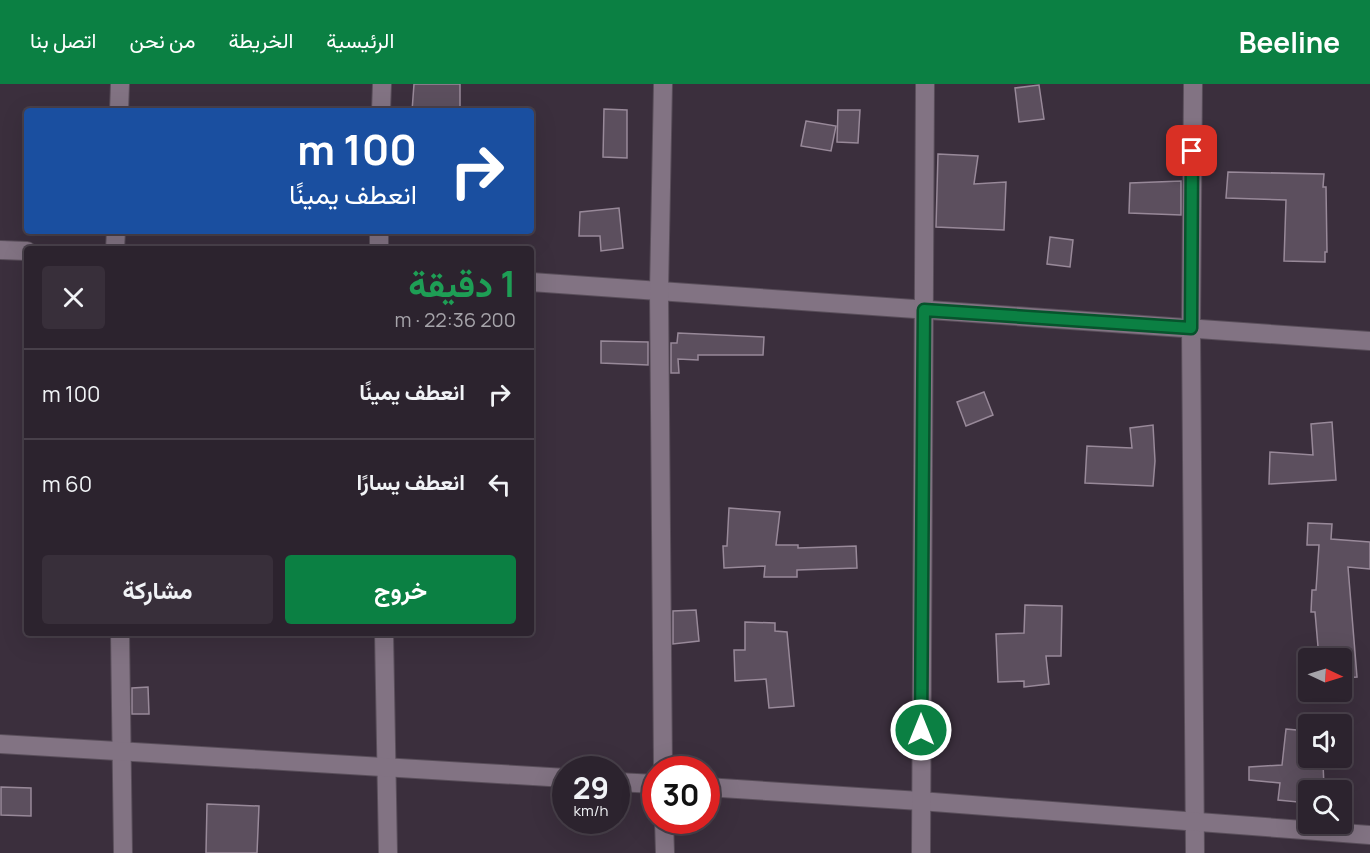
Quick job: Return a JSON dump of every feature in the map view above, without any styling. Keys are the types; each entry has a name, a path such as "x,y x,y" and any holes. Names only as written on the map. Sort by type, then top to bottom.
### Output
{"street":[{"path":"119,108 120,84"},
{"path":"381,108 382,84"},
{"path":"663,84 659,291 663,756"},
{"path":"921,853 925,84"},
{"path":"1193,84 1191,328 1195,853"},
{"path":"0,250 24,251"},
{"path":"534,282 1370,341"},
{"path":"120,636 123,853"},
{"path":"384,636 388,853"},
{"path":"0,744 552,777"},
{"path":"720,788 1370,835"},
{"path":"664,834 665,853"}],"building":[{"path":"414,84 460,84 460,108 412,108"},
{"path":"1039,85 1044,119 1019,122 1015,88"},
{"path":"604,109 627,110 627,158 603,157"},
{"path":"838,110 860,110 858,143 837,142"},
{"path":"806,121 836,126 831,151 801,146"},
{"path":"938,154 978,156 974,184 1006,182 1004,230 936,227"},
{"path":"1228,172 1324,174 1327,252 1325,252 1325,262 1284,261 1286,200 1226,198"},
{"path":"1181,181 1181,215 1129,213 1130,183"},
{"path":"619,208 623,248 601,251 600,236 579,236 580,212"},
{"path":"1050,237 1073,240 1070,267 1047,264"},
{"path":"678,333 764,337 763,355 698,355 698,360 678,359 679,373 671,373 671,343 677,343"},
{"path":"601,341 648,342 648,365 601,363"},
{"path":"984,392 993,415 966,426 957,402"},
{"path":"1332,422 1336,480 1269,484 1270,452 1313,455 1311,424"},
{"path":"1153,425 1155,461 1153,486 1085,483 1087,446 1132,448 1130,428"},
{"path":"729,508 780,512 776,545 798,545 798,548 856,546 857,568 797,570 797,577 764,577 765,566 724,568 723,546 727,546"},
{"path":"1308,523 1332,524 1331,539 1370,542 1370,569 1348,567 1357,677 1352,677 1352,648 1318,648 1315,612 1311,612 1312,590 1316,590 1319,545 1307,545"},
{"path":"1025,605 1062,606 1061,656 1046,656 1049,684 1024,687 1024,681 998,682 996,634 1024,633"},
{"path":"696,610 699,641 673,644 673,611"},
{"path":"745,622 775,623 775,631 787,632 794,706 769,708 766,679 735,681 734,650 745,650"},
{"path":"148,687 149,714 132,714 132,688"},
{"path":"1286,729 1298,730 1298,768 1323,768 1324,780 1298,780 1298,802 1278,800 1280,783 1249,780 1249,767 1282,765"},
{"path":"1,787 31,788 31,816 1,815"},
{"path":"207,804 259,806 257,853 206,853"}],"route":[{"path":"921,730 924,310 1191,328 1192,151"}]}
